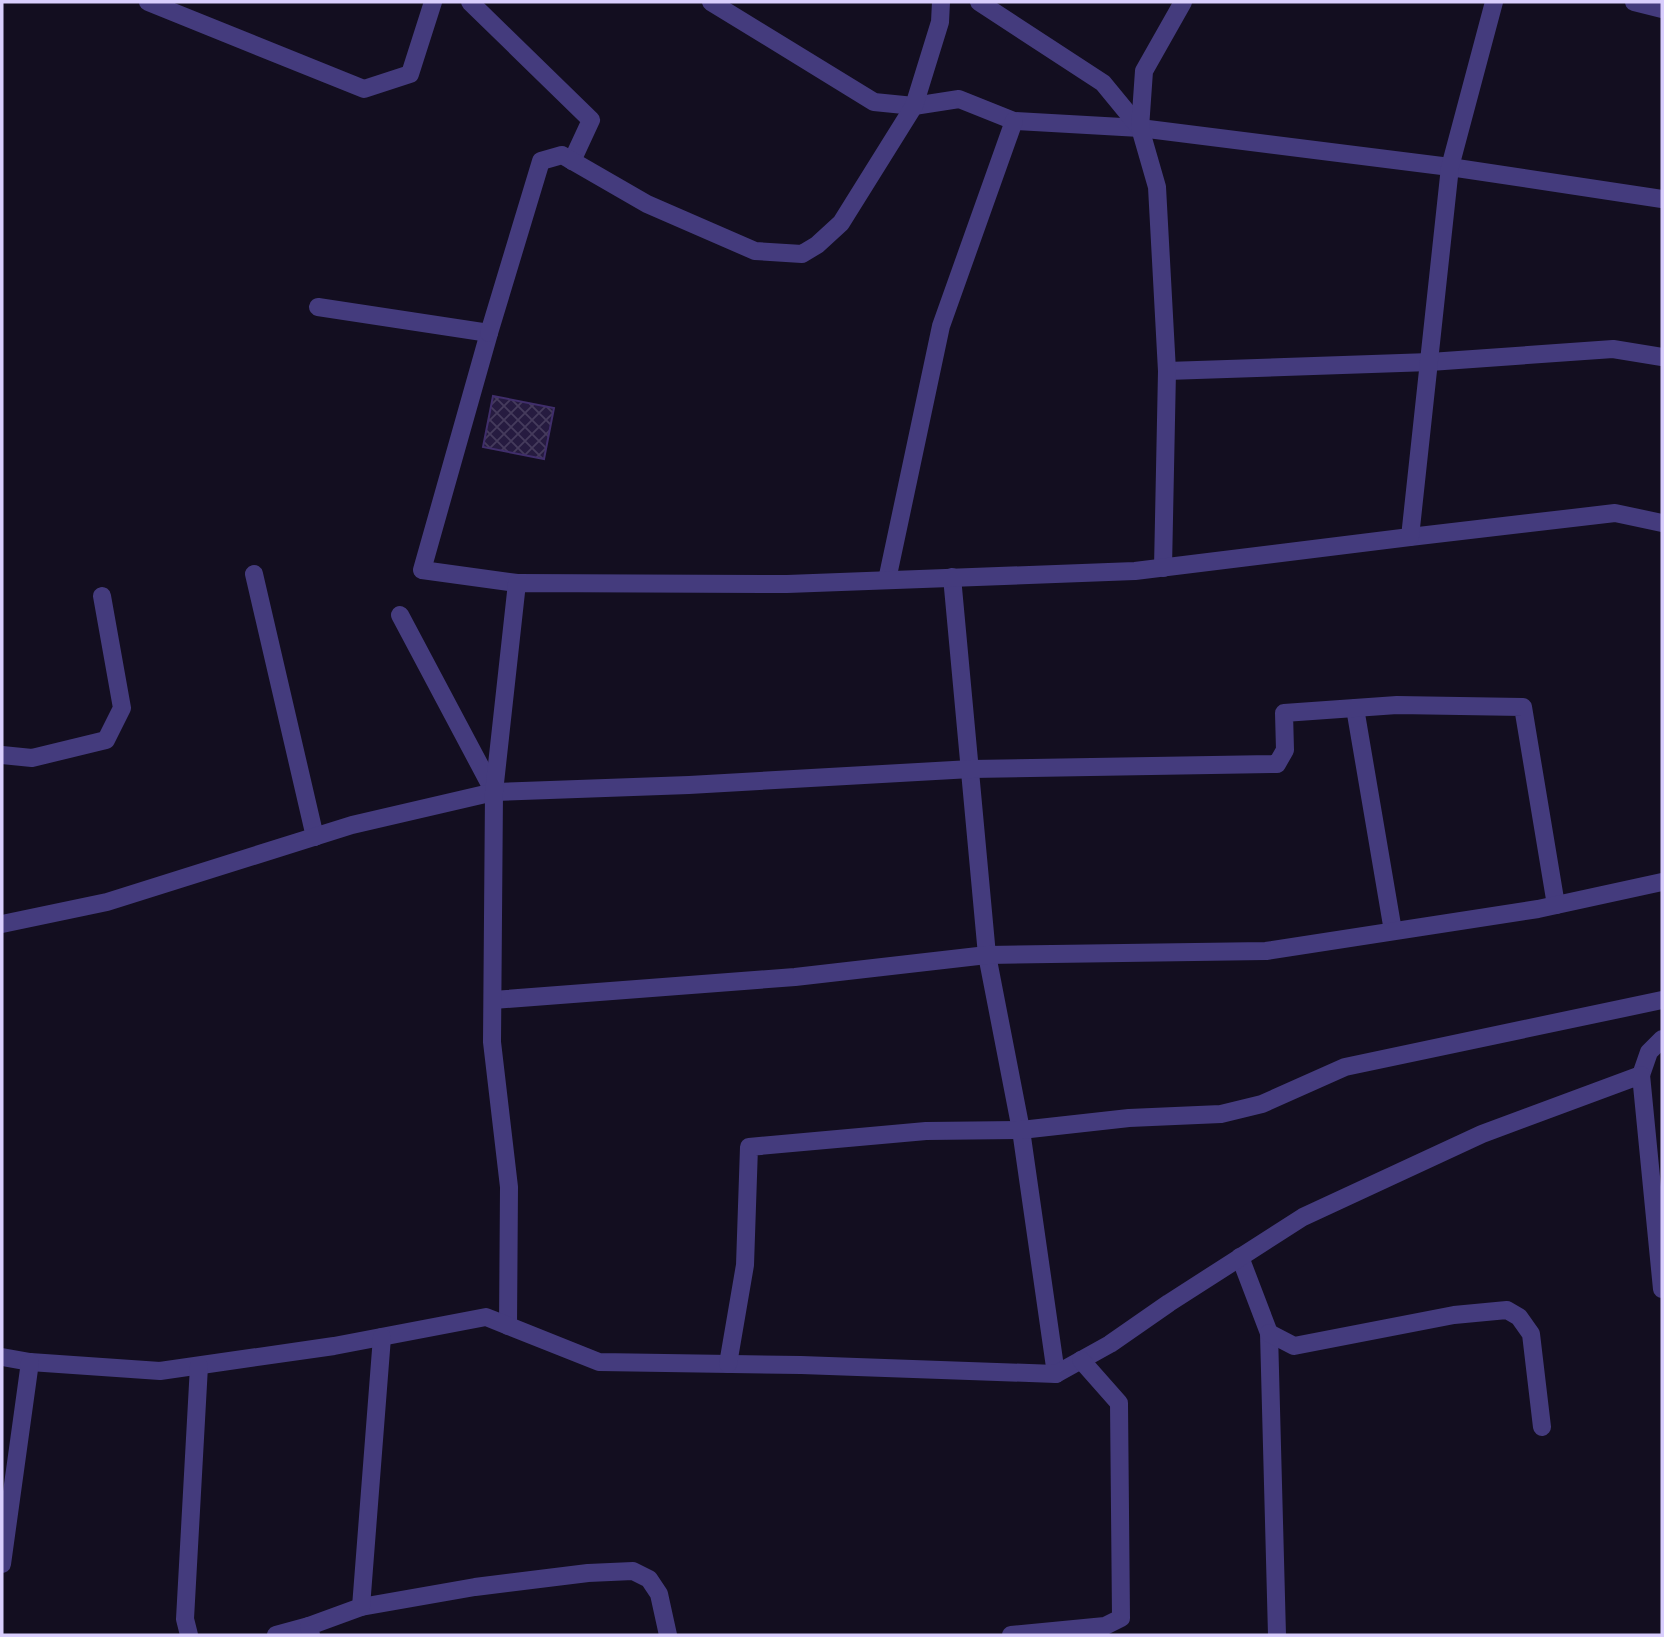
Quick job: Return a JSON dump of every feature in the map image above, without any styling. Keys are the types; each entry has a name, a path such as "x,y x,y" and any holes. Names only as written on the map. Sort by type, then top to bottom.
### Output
{"street":[{"path":"148,2 364,89 410,74 433,2"},
{"path":"470,2 591,120 572,161"},
{"path":"711,2 874,102 914,106 959,99 1014,121 1140,128 1450,167 1662,199"},
{"path":"940,2 940,23 914,106 841,223 817,245 802,254 755,251 647,204 562,155 541,161 422,570 517,583 787,584 952,578 1135,571 1615,513 1662,523"},
{"path":"979,2 1103,83 1140,128"},
{"path":"1163,568 1167,371 1157,187 1140,128 1144,71 1183,2"},
{"path":"1410,537 1450,167 1494,2"},
{"path":"1634,2 1662,9"},
{"path":"887,580 941,327 1014,121"},
{"path":"318,307 489,333"},
{"path":"1167,371 1430,362 1613,349 1662,357"},
{"path":"254,574 314,836"},
{"path":"952,578 987,955 1021,1130 1056,1374"},
{"path":"508,1326 509,1186 492,1042 494,792 517,583"},
{"path":"2,755 32,758 106,740 122,708 102,596"},
{"path":"400,615 494,792"},
{"path":"2,923 107,902 352,824 494,792 689,785 971,769 1277,764 1285,750 1284,713 1397,705 1523,707 1556,905"},
{"path":"1355,708 1393,930"},
{"path":"493,1000 796,977 987,955 1266,951 1556,905 1662,882"},
{"path":"728,1364 745,1265 749,1147 926,1131 1021,1130 1129,1118 1220,1114 1262,1104 1345,1067 1662,1000"},
{"path":"1662,1040 1649,1052 1641,1075 1656,1168 1662,1289"},
{"path":"2,1357 30,1362 160,1371 334,1346 486,1317 599,1362 1056,1374 1110,1344 1303,1217 1482,1134 1641,1075"},
{"path":"1240,1257 1269,1333 1277,1635"},
{"path":"1269,1333 1294,1346 1454,1315 1507,1310 1519,1317 1531,1334 1542,1427"},
{"path":"361,1607 382,1337"},
{"path":"1011,1635 1105,1626 1121,1618 1119,1403 1081,1360"},
{"path":"2,1564 30,1362"},
{"path":"189,1635 185,1619 199,1366"},
{"path":"276,1635 310,1631 361,1607 475,1587 588,1573 633,1571 649,1579 659,1594 668,1635"}],"building":[{"path":"493,396 554,408 544,459 483,447"}]}
